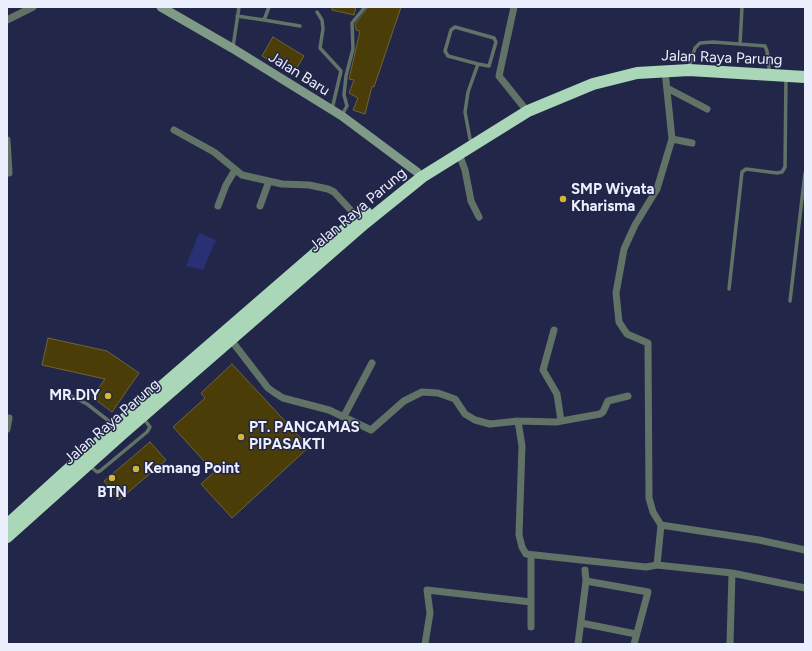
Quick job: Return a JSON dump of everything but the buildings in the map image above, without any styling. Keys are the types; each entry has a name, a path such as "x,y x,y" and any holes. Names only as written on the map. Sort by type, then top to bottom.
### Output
{"highway":[{"name":"Jalan Raya Parung","path":"7,525 119,430 358,218 417,172 523,106 594,75 637,66 690,64 738,65 805,70"},
{"name":"Jalan Raya Parung","path":"7,537 88,464 119,430 142,416 365,223 422,177 528,111 593,84 637,73 689,70 805,77"}],"main road":[{"name":"Jalan Baru","path":"161,7 232,48 342,116 417,172"}],"street":[{"path":"7,20 33,7"},
{"path":"514,7 499,76 523,106"},
{"path":"657,565 661,525 653,512 649,498 648,343 627,334 619,322 616,292 624,249 635,225 657,189 672,139 665,71"},
{"path":"667,88 707,109"},
{"path":"174,130 214,152 242,175 269,181 328,189 334,192 358,218"},
{"path":"672,139 692,143"},
{"path":"7,140 9,173"},
{"path":"459,154 465,170 471,201 478,217"},
{"path":"218,206 226,184 235,170"},
{"path":"260,206 269,181"},
{"path":"554,330 543,372 557,394 561,421"},
{"path":"231,340 268,388 275,393 283,398 329,410 371,430 404,401 422,392 438,393 455,399 465,414 475,420 490,424 518,421 561,421 600,414 603,412 608,401 628,396"},
{"path":"344,416 372,363"},
{"path":"7,429 9,418"},
{"path":"518,421 522,446 520,535 526,554 646,567 657,565 732,573 805,588"},
{"path":"661,525 759,540 805,550"},
{"path":"531,555 531,627"},
{"path":"578,644 586,581 585,570"},
{"path":"730,644 732,573"},
{"path":"586,581 648,592 634,644"},
{"path":"425,644 430,614 427,590 531,602"},
{"path":"581,623 636,634"}],"lane":[{"path":"232,48 239,7"},
{"path":"264,20 269,7"},
{"path":"342,116 347,106 344,96 346,76 353,49 352,23 365,7"},
{"path":"740,44 742,7"},
{"path":"318,12 322,20 323,29 320,48 341,71 331,110"},
{"path":"237,16 300,26"},
{"path":"455,28 494,38 496,42 489,66 478,64 448,56 445,50 451,30 455,28"},
{"path":"690,64 695,48 700,43 740,44 765,46 768,51 769,68"},
{"path":"470,139 465,112 468,92 478,64"},
{"path":"729,289 742,172 746,169 776,173 782,172 785,167 786,75"},
{"path":"790,301 805,173"},
{"path":"67,394 87,404 119,430"},
{"path":"88,464 97,472 100,471 147,432 150,427 142,416"}],"shaded area":[{"path":"199,233 216,240 203,270 186,266"}],"place":[{"name":"SMP Wiyata Kharisma","path":"563,199"},
{"name":"MR.DIY","path":"108,396"},
{"name":"PT. PANCAMAS PIPASAKTI","path":"241,437"},
{"name":"Kemang Point","path":"136,469"},
{"name":"BTN","path":"112,478"}]}
